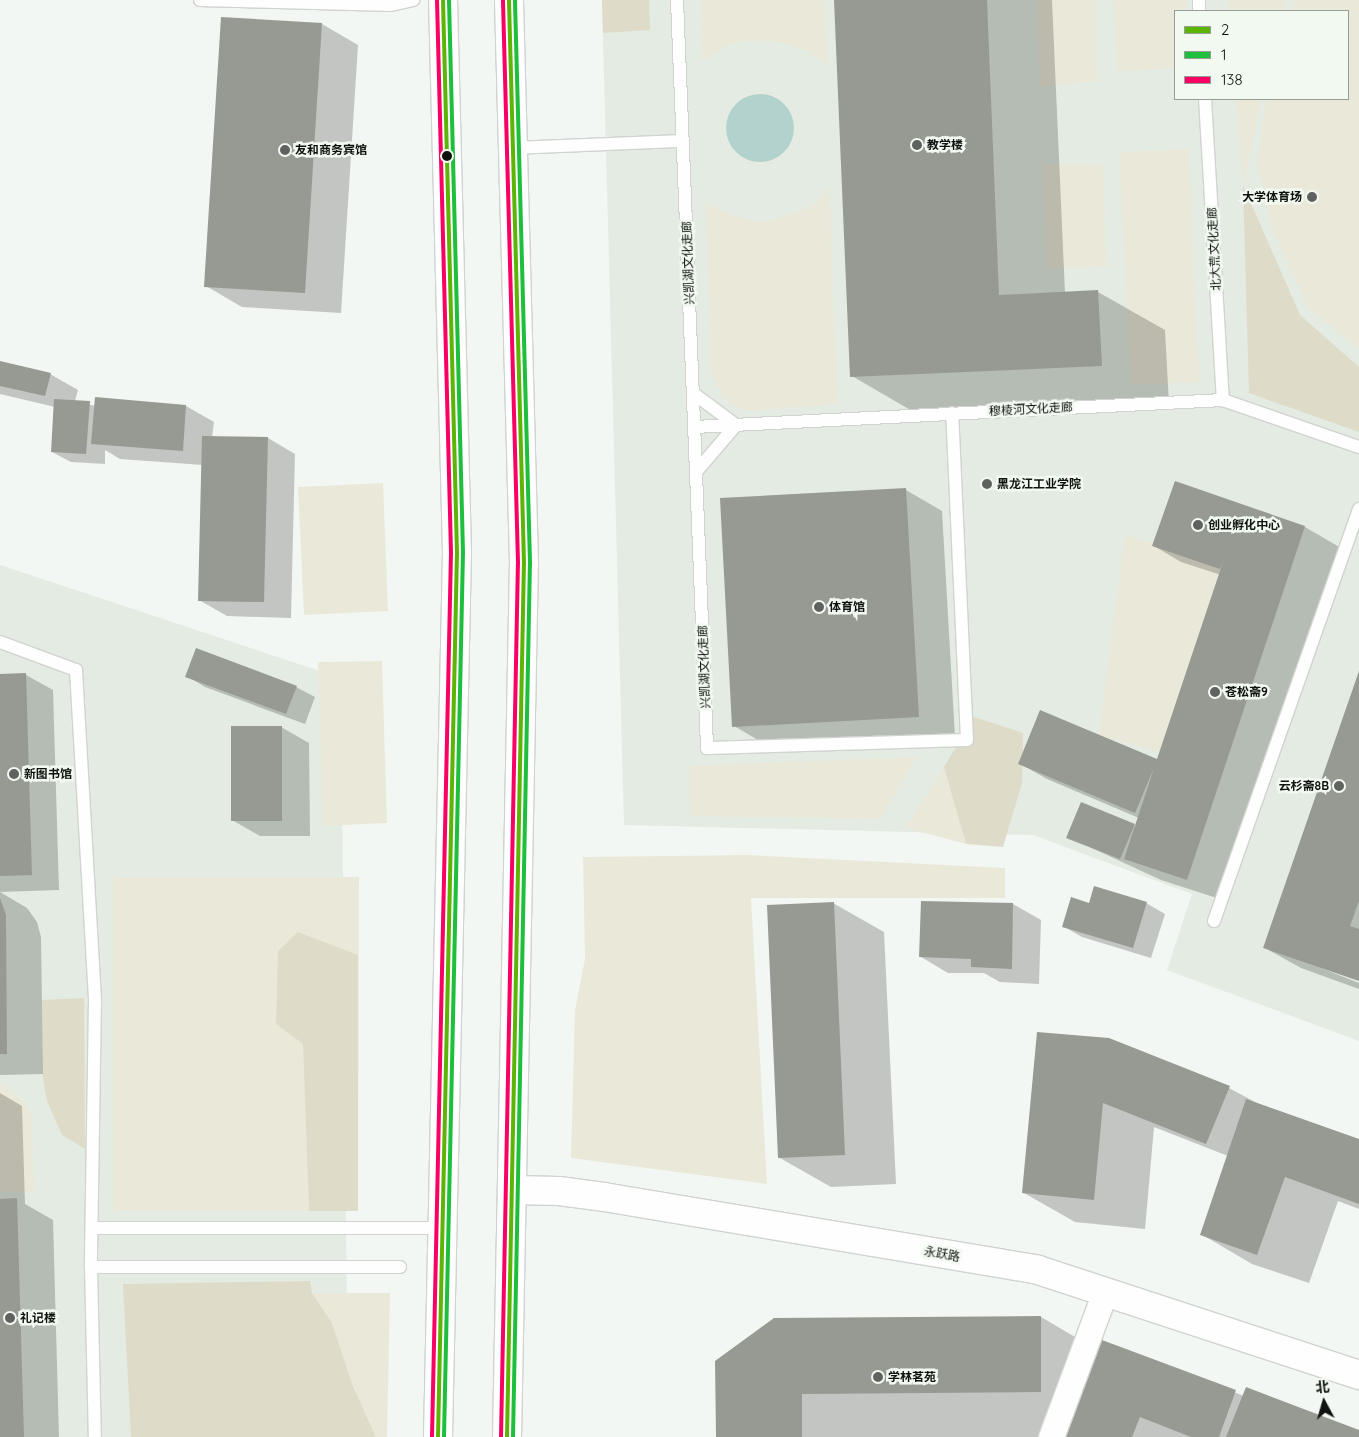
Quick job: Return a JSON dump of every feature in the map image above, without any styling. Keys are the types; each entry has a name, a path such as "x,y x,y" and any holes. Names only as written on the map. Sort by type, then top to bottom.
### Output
{"main road":[{"path":"438,1437 457,554 443,0"},
{"path":"507,1437 524,563 509,0"},
{"name":"永跃路","path":"512,1190 558,1191 595,1196 1018,1266 1105,1292 1359,1375"}],"street":[{"path":"1051,1437 1105,1292"}],"lane":[{"path":"200,0 391,4 413,0"},
{"name":"兴凯湖文化走廊","path":"677,0 707,748 967,740 952,413"},
{"name":"北大荒文化走廊","path":"1205,100 1223,400"},
{"path":"513,148 683,141"},
{"path":"693,392 736,425 696,472"},
{"name":"穆棱河文化走廊","path":"694,426 1223,400 1359,447"},
{"path":"1214,921 1359,509"},
{"path":"0,642 76,670 95,1000 91,1267 94,1436"},
{"path":"92,1228 442,1228"},
{"path":"91,1267 400,1267"}],"shaded area":[{"name":"黑龙江工业学院","path":"602,0 1359,0 1359,1041 1167,970 1192,894 1033,835 624,825"},
{"path":"602,0 649,0 650,30 603,33"},
{"path":"701,0 824,0 828,65 806,50 770,40 734,42 702,60"},
{"path":"1036,0 1094,0 1097,81 1040,87"},
{"path":"1114,0 1187,0 1187,10 1174,10 1174,68 1117,71"},
{"path":"1228,0 1286,0 1283,10 1229,10"},
{"name":"大学体育场","path":"1295,0 1359,0 1359,348 1308,308 1273,230 1257,164 1266,100 1349,100 1349,10 1292,10"},
{"path":"1236,100 1262,100 1243,185"},
{"path":"1188,149 1199,382 1131,385 1119,152"},
{"path":"1042,164 1103,165 1107,266 1047,269"},
{"path":"1243,185 1300,315 1359,367 1359,432 1249,393"},
{"path":"829,187 838,404 747,411 732,405 722,394 711,372 706,203 739,218 757,222 774,220 811,207"},
{"path":"383,483 388,611 304,615 298,487"},
{"path":"1125,534 1220,569 1163,753 1099,735"},
{"path":"0,565 341,678 348,1437 0,1437"},
{"path":"382,661 387,823 323,826 318,662"},
{"path":"974,717 1023,733 1022,783 1003,847 966,844 944,767"},
{"path":"916,757 881,819 691,816 689,766"},
{"path":"944,767 966,844 906,828"},
{"path":"749,855 1005,868 1005,898 751,898 767,1184 571,1158 575,1010 585,959 583,857"},
{"path":"113,877 359,877 358,1211 113,1211"},
{"path":"298,932 358,955 358,1211 309,1211 303,1044 276,1024 278,951"},
{"path":"84,998 85,1149 62,1135 47,1101 43,1079 42,1000"},
{"path":"0,1082 26,1104 31,1115 35,1192 0,1192"},
{"path":"310,1281 312,1293 332,1323 353,1386 376,1437 131,1437 123,1284"},
{"path":"312,1293 390,1293 387,1437 376,1437 353,1386 332,1323"}],"water":[{"path":"767,94 779,100 788,109 794,121 792,141 784,152 767,162 753,162 736,152 728,141 726,121 736,104 747,96"}],"building":[{"name":"教学楼","path":"834,0 987,0 999,295 1098,290 1102,366 850,377"},
{"path":"221,17 322,23 305,293 204,287"},
{"path":"0,361 51,373 45,396 0,386"},
{"path":"95,397 186,405 183,451 91,444"},
{"path":"54,399 90,401 86,454 51,452"},
{"path":"202,436 268,437 264,602 198,601"},
{"name":"苍松斋9","path":"1175,481 1305,526 1187,880 1124,859 1154,768 1135,813 1018,764 1040,710 1157,759 1223,562 1220,569 1152,546"},
{"name":"体育馆","path":"906,488 919,717 732,727 720,498"},
{"path":"196,648 297,686 286,714 185,677"},
{"name":"云杉斋8B","path":"1359,671 1359,901 1350,926 1359,929 1359,981 1263,948"},
{"name":"新图书馆","path":"26,673 32,875 0,876 0,674"},
{"path":"231,726 282,726 282,821 231,821"},
{"path":"1081,802 1135,824 1120,859 1066,838"},
{"path":"1094,886 1147,902 1133,948 1062,927 1071,897 1089,903"},
{"path":"0,898 6,915 7,1054 0,1054"},
{"path":"921,901 1013,903 1012,969 971,967 971,959 919,957"},
{"path":"834,902 845,1155 778,1158 767,905"},
{"path":"1037,1032 1109,1038 1230,1086 1206,1144 1103,1103 1094,1200 1022,1193"},
{"path":"1246,1099 1359,1139 1359,1204 1285,1177 1257,1255 1200,1235"},
{"name":"礼记楼","path":"17,1198 24,1437 0,1437 0,1199"},
{"name":"学林茗苑","path":"1041,1316 1041,1392 802,1394 802,1437 716,1437 715,1361 774,1318"},
{"path":"1102,1340 1236,1390 1219,1437 1191,1437 1140,1417 1132,1437 1066,1437"},
{"path":"1246,1387 1359,1430 1359,1437 1226,1437"}],"transit line":[{"name":"138","path":"432,1437 451,553 437,0"},
{"name":"2","path":"438,1437 457,553 443,0"},
{"name":"1","path":"444,1437 463,553 449,0"},
{"name":"138","path":"501,1437 518,563 503,0"},
{"name":"2","path":"507,1437 524,563 509,0"},
{"name":"1","path":"513,1437 530,563 515,0"}],"place":[{"name":"教学楼","path":"917,145"},
{"name":"友和商务宾馆","path":"285,150"},
{"name":"大学体育场","path":"1312,197"},
{"name":"黑龙江工业学院","path":"987,484"},
{"name":"创业孵化中心","path":"1198,525"},
{"name":"体育馆","path":"819,607"},
{"name":"苍松斋9","path":"1215,692"},
{"name":"新图书馆","path":"14,774"},
{"name":"云杉斋8B","path":"1339,786"},
{"name":"礼记楼","path":"10,1318"},
{"name":"学林茗苑","path":"878,1377"}]}
